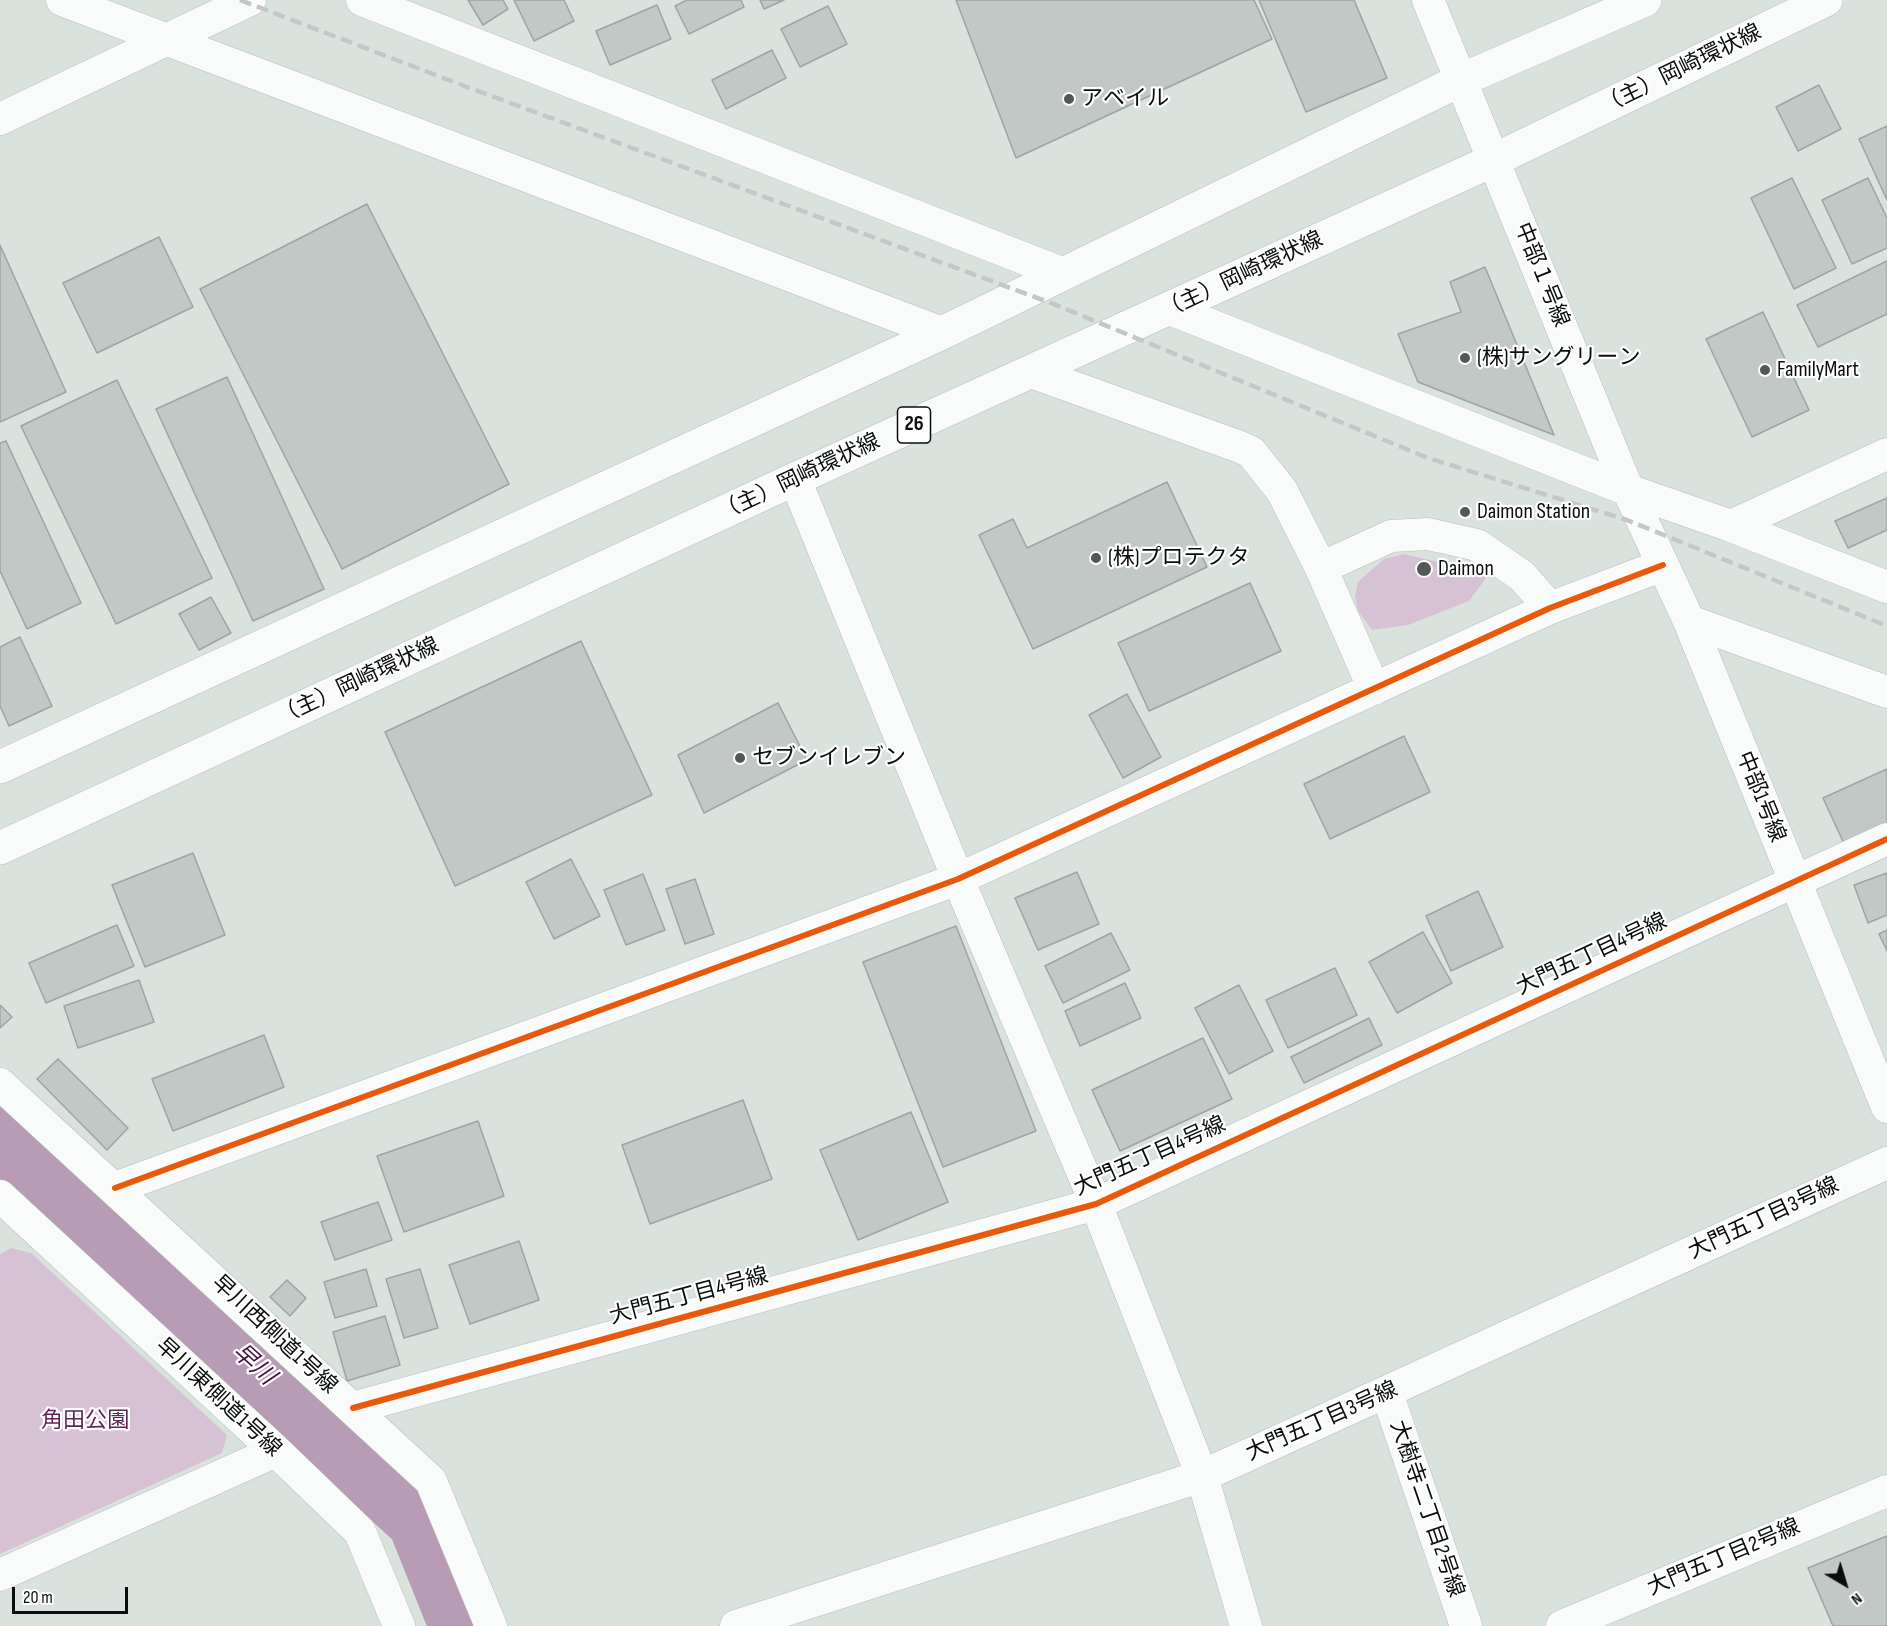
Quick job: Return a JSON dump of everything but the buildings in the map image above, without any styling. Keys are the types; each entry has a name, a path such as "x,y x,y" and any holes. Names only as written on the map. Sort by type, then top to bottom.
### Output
{"main road":[{"path":"0,767 942,333 1461,80 1645,0"},
{"name":"（主）岡崎環状線","path":"0,848 795,479 1494,160 1826,0"}],"street":[{"path":"62,0 942,333"},
{"path":"0,119 250,0"},
{"path":"362,0 1064,274"},
{"name":"中部１号線","path":"1428,0 1628,490"},
{"path":"1170,309 1628,490 1731,526 1887,587"},
{"path":"1031,372 1251,452 1282,491 1321,568 1374,689"},
{"path":"1731,526 1887,454"},
{"path":"795,479 958,879 1096,1204 1202,1476 1246,1626"},
{"name":"中部1号線","path":"1628,490 1689,621 1887,1107"},
{"path":"1321,568 1391,536 1428,534 1477,545 1522,576 1550,608"},
{"path":"115,1188 958,879 1550,608 1663,565"},
{"path":"1689,621 1887,692"},
{"name":"大門五丁目4号線","path":"353,1407 1096,1204 1887,839"},
{"name":"早川西側道1号線","path":"0,1084 431,1481 490,1626"},
{"name":"大門五丁目3号線","path":"736,1626 1202,1476 1887,1163"},
{"name":"早川東側道1号線","path":"0,1196 13,1227 276,1451 360,1532 399,1626"},
{"name":"大樹寺二丁目2号線","path":"1387,1393 1466,1626"},
{"path":"0,1575 276,1451"},
{"name":"大門五丁目2号線","path":"1562,1626 1887,1491"}],"green space":[{"path":"1404,554 1489,574 1469,601 1408,625 1372,630 1358,611 1355,596 1358,582 1384,559"},
{"name":"角田公園","path":"11,1248 31,1253 227,1435 222,1453 0,1554 0,1254"}],"waterway":[{"name":"早川","path":"0,1134 421,1519 464,1626"}],"railway":[{"path":"240,0 459,84 1051,303 1428,458 1627,520 1887,626"}],"cycle path":[{"path":"115,1188 958,879 1550,608 1663,565"},
{"path":"353,1408 1096,1204 1887,839"}],"place":[{"name":"アベイル","path":"1069,99"},
{"name":"(株)サングリーン","path":"1465,358"},
{"name":"FamilyMart","path":"1765,370"},
{"name":"Daimon Station","path":"1465,512"},
{"name":"(株)プロテクタ","path":"1096,558"},
{"name":"Daimon","path":"1424,569"},
{"name":"セブンイレブン","path":"740,758"}]}
